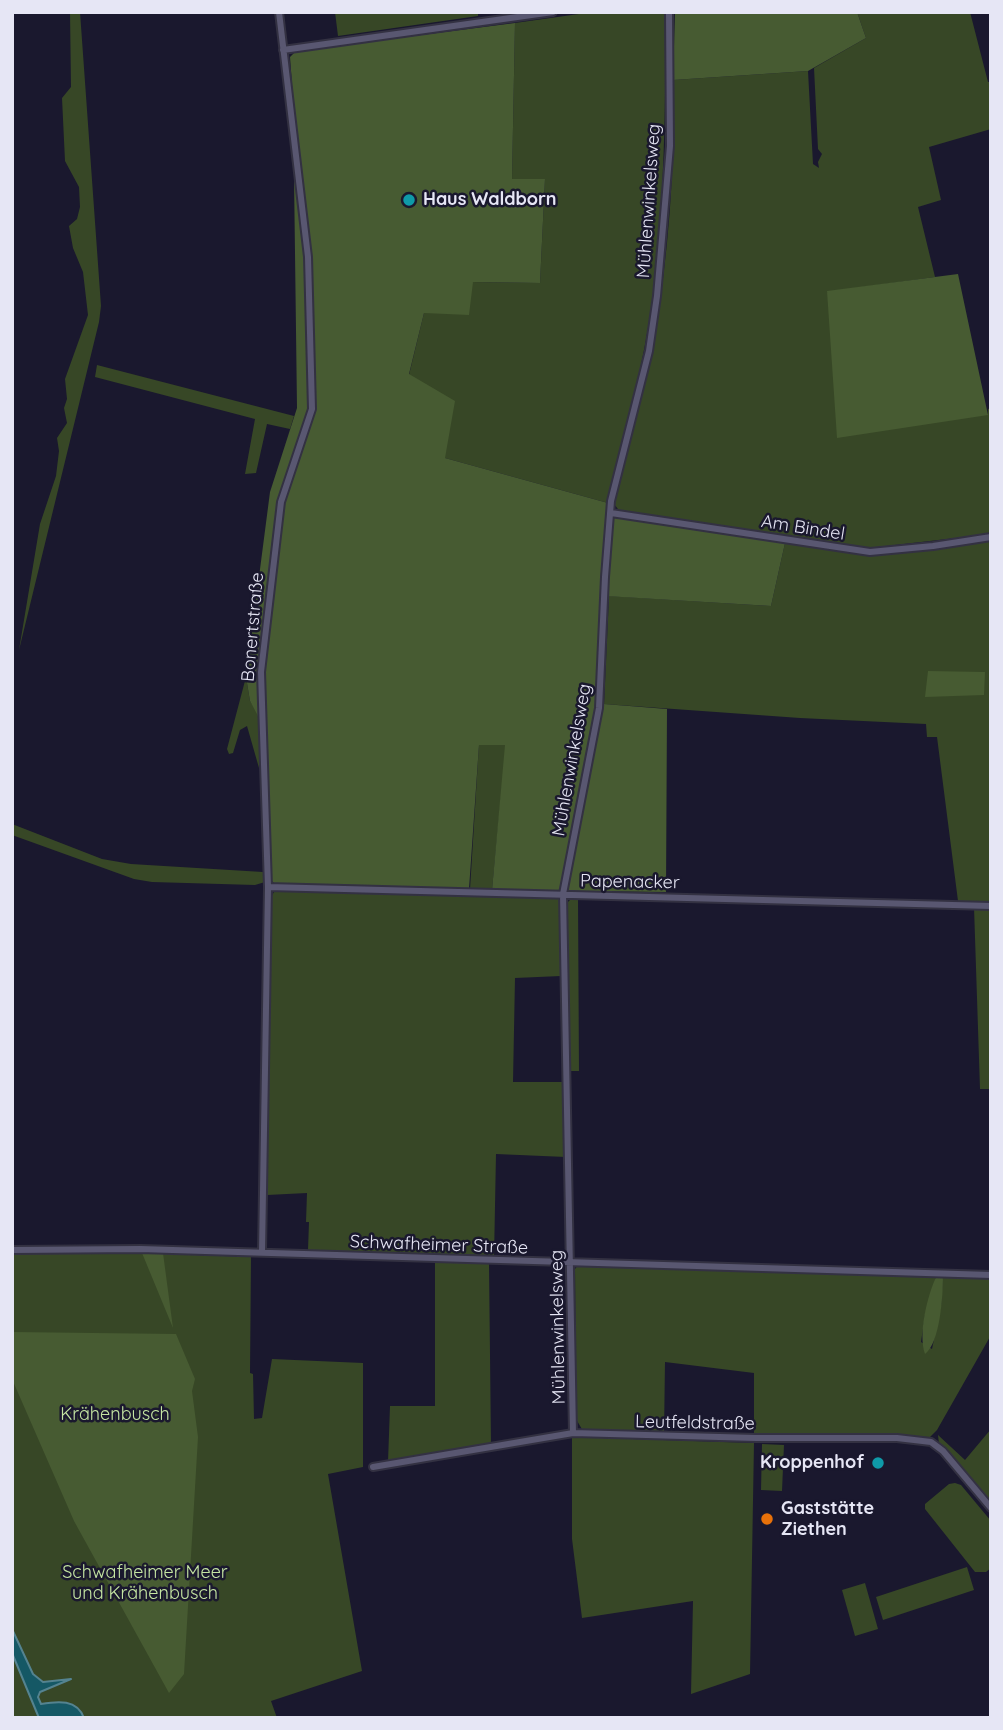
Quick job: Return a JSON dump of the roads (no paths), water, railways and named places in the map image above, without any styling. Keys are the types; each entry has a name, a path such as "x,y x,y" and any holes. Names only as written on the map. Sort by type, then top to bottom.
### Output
{"street":[{"name":"Bonertstraße","path":"262,1252 268,887 261,672 281,502 312,409 308,257 279,12"},
{"path":"284,50 553,12"},
{"name":"Mühlenwinkelsweg","path":"573,1433 563,894 599,708 611,501 649,351 657,296 670,146 669,12"},
{"name":"Am Bindel","path":"611,513 870,552 991,537"},
{"name":"Papenacker","path":"268,887 991,906"},
{"name":"Schwafheimer Straße","path":"12,1250 262,1252 571,1264 991,1275"},
{"name":"Leutfeldstraße","path":"373,1467 573,1433 756,1438 897,1438 931,1442 943,1451 991,1508"}],"place":[{"name":"Haus Waldborn","path":"409,200"},
{"name":"Kroppenhof","path":"878,1463"},
{"name":"Gaststätte Ziethen","path":"767,1519"}],"park label":[{"name":"Krähenbusch","path":"115,1415"},
{"name":"Schwafheimer Meer und Krähenbusch","path":"145,1583"}]}
